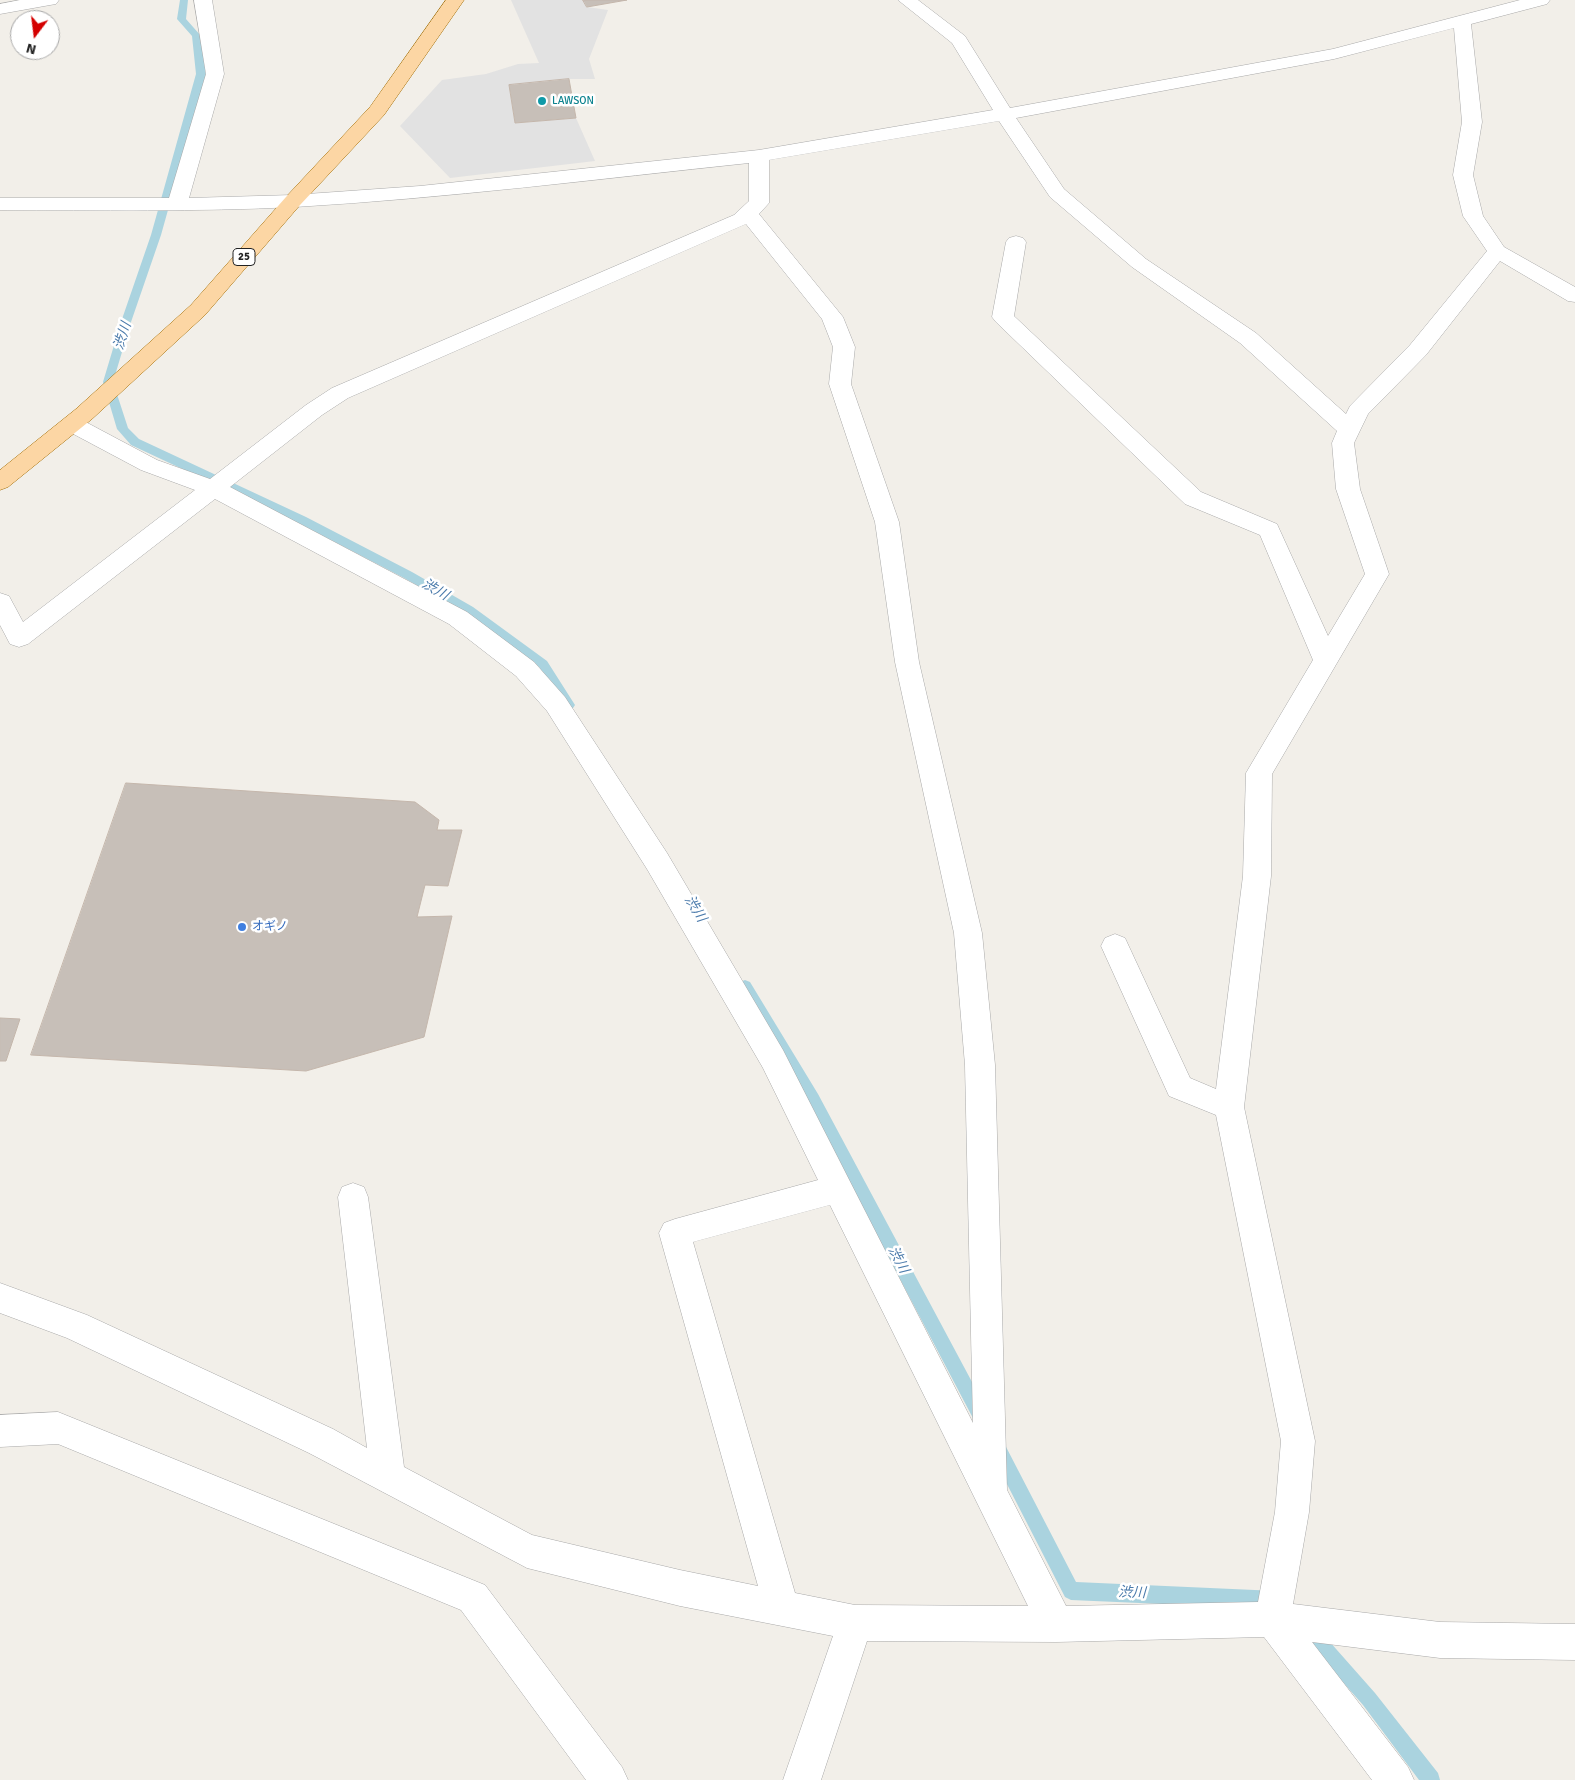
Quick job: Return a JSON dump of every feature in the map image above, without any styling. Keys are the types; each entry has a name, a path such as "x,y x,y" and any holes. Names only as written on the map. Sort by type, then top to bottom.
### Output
{"main road":[{"name":"25","path":"0,482 72,424 198,310 294,201 377,111 455,0"}],"street":[{"path":"0,9 50,0"},
{"path":"177,204 216,74 203,0"},
{"path":"907,0 959,40 1005,115 1057,193 1139,263 1248,338 1349,429"},
{"path":"0,204 177,204 294,201 420,192 759,156 1005,115 1334,54 1541,0"},
{"path":"1462,21 1472,122 1463,175 1473,216 1497,251 1575,296"},
{"path":"0,602 19,638 314,410 340,393 741,219 759,203 759,156"},
{"path":"748,213 832,317 844,347 840,384 887,522 907,662 968,933 980,1065 992,1496"},
{"path":"1016,242 1002,317 1193,498 1269,530 1326,660"},
{"path":"1395,1780 1272,1619 1292,1512 1298,1441 1229,1107 1257,876 1259,773 1377,574 1348,489 1343,443 1358,411 1418,350 1497,251"},
{"path":"72,424 149,465 213,488 458,618 525,669 556,704 657,861 773,1059 1056,1624"},
{"path":"1115,946 1179,1087 1229,1107"},
{"path":"782,1609 675,1233 838,1189"},
{"path":"353,1197 388,1477"},
{"path":"0,1298 76,1326 321,1441 527,1551 680,1588 855,1623 1056,1624 1272,1619 1440,1640 1575,1642"},
{"path":"0,1431 58,1428 473,1597 609,1780"},
{"path":"802,1780 855,1623"}],"shaded area":[{"path":"511,0 583,0 587,7 608,10 589,59 595,79 569,79 509,85 515,123 576,118 595,161 450,178 400,126 442,80 486,74 518,64 539,63"}],"building":[{"path":"583,0 627,0 587,7"},
{"name":"LAWSON","path":"569,79 576,118 515,123 509,85"},
{"path":"126,783 415,802 439,820 437,830 462,830 448,886 425,885 417,917 452,916 424,1037 306,1071 31,1055"},
{"path":"0,1018 20,1019 6,1061 0,1061"}],"waterway":[{"name":"渋川","path":"184,0 181,19 196,36 201,74 156,235 126,322 108,382 123,429 135,442 302,520 408,575 469,610 543,664 569,705"},
{"name":"渋川","path":"745,986 813,1099 981,1416"},
{"name":"渋川","path":"998,1449 1071,1591 1277,1600"},
{"name":"渋川","path":"1308,1630 1369,1699 1431,1780"}],"place":[{"name":"LAWSON","path":"542,101"},
{"name":"オギノ","path":"242,927"}]}
